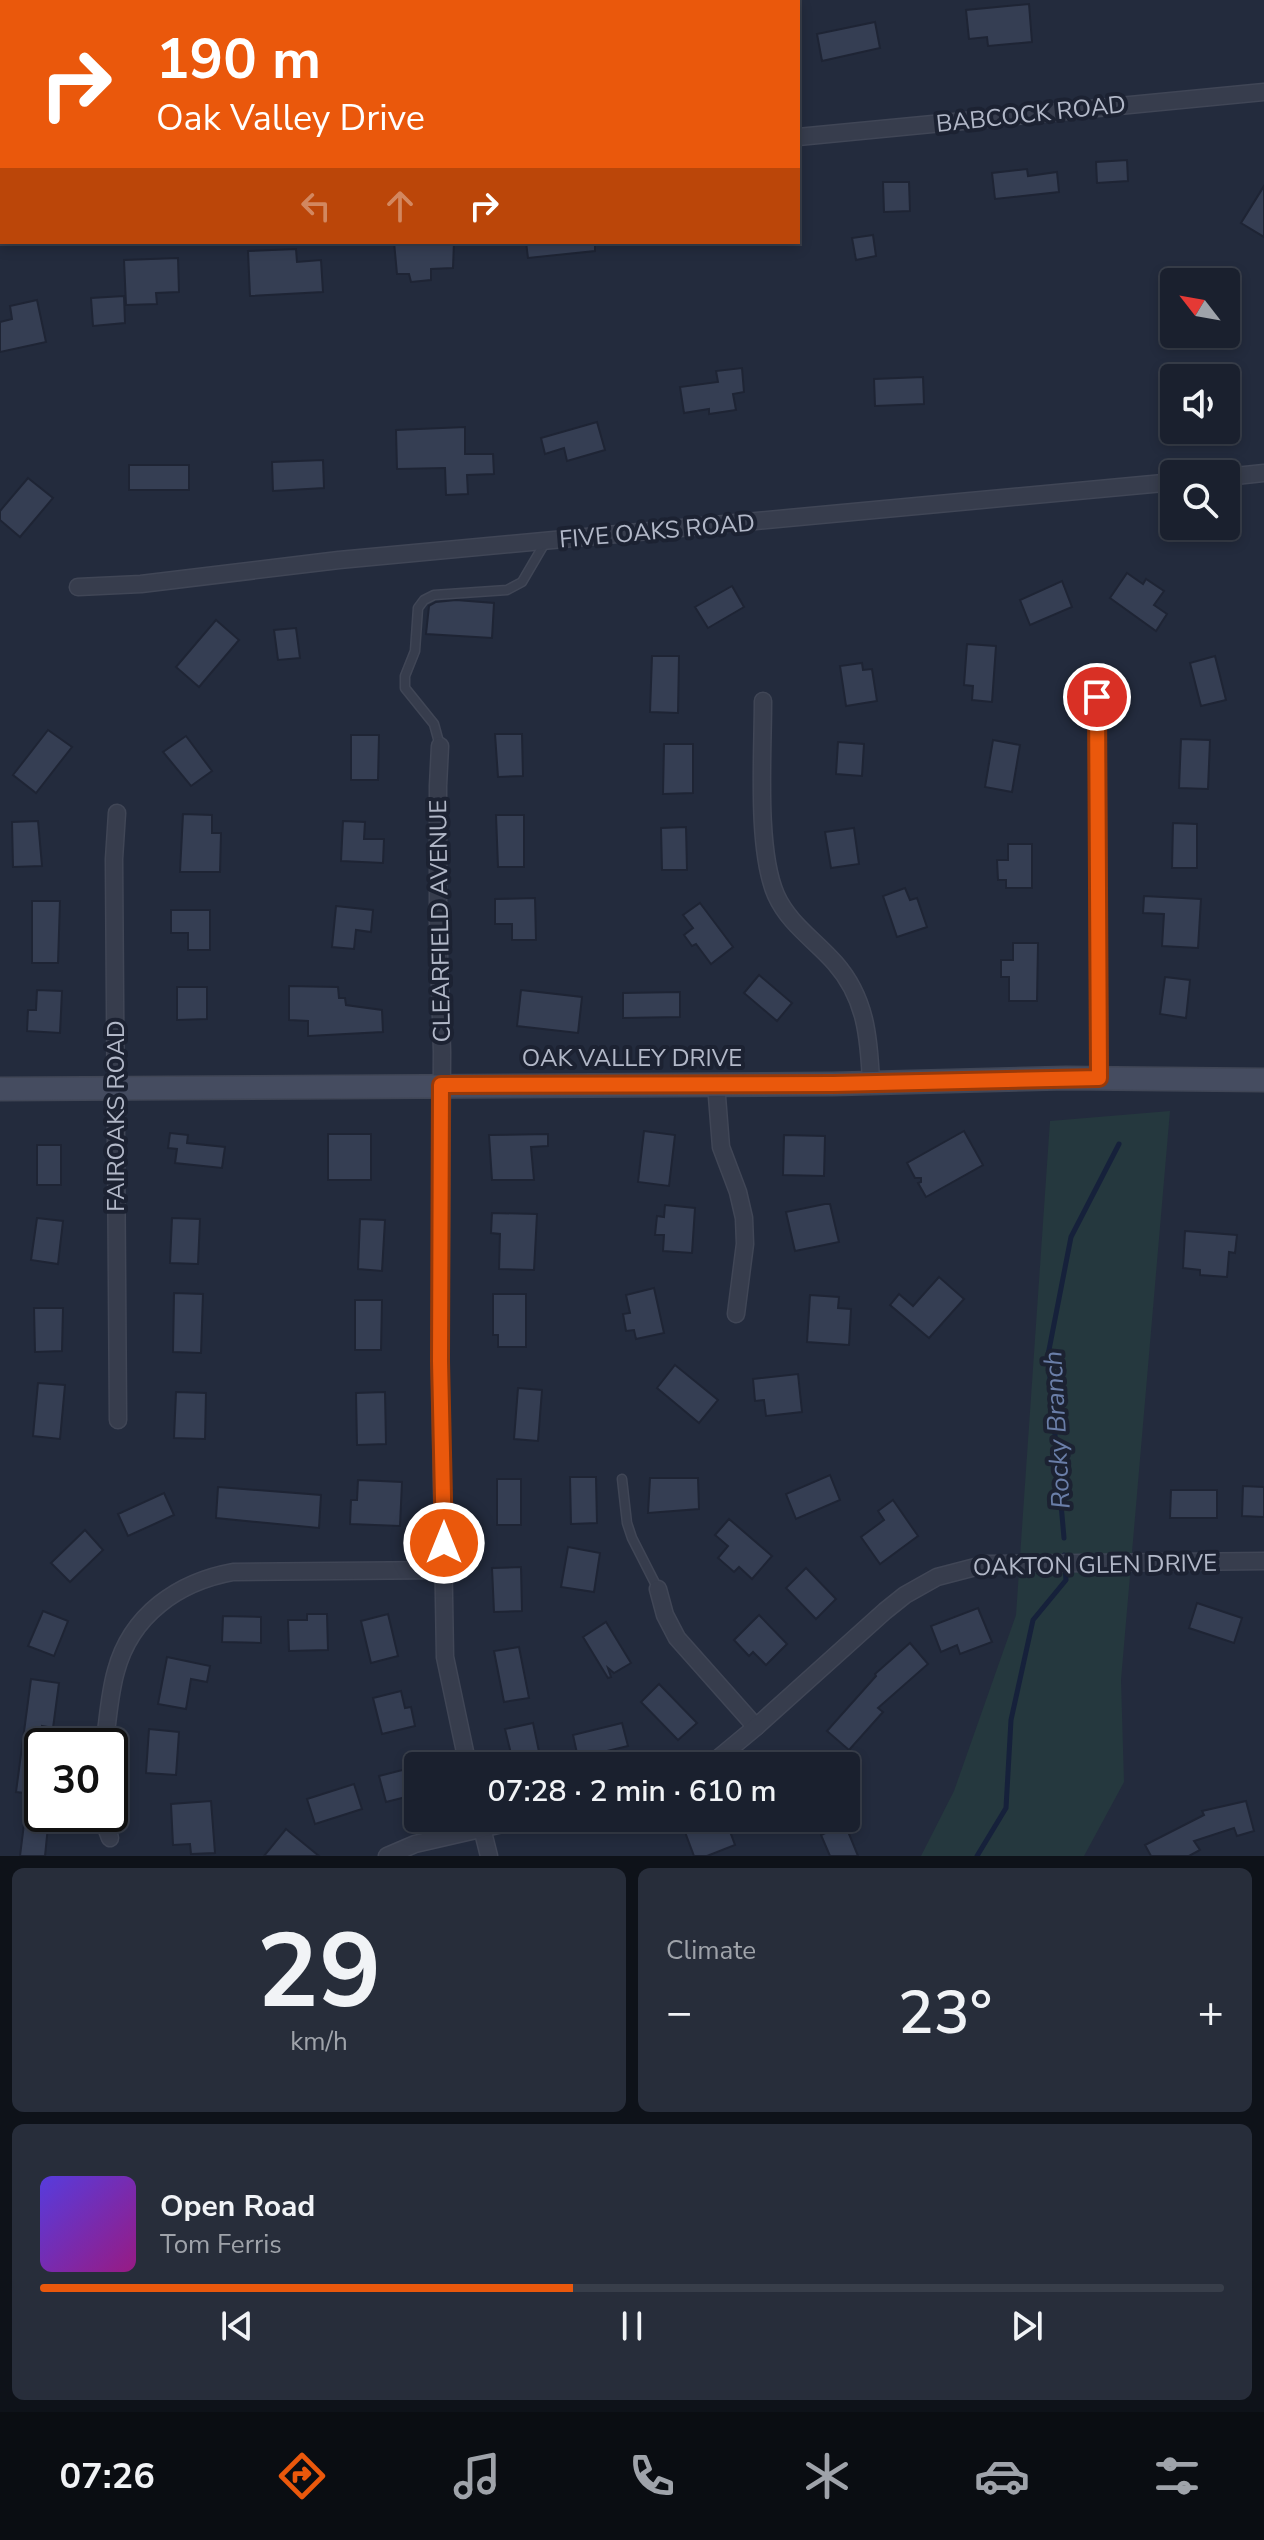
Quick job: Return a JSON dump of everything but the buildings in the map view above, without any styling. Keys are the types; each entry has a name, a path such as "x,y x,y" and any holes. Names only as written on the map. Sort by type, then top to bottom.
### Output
{"street":[{"name":"BABCOCK ROAD","path":"800,137 1264,92"},
{"path":"1240,476 1264,473"},
{"name":"FIVE OAKS ROAD","path":"78,587 141,584 339,560 1160,483"},
{"path":"1097,697 1099,1078"},
{"path":"763,701 764,847 769,873 776,895 787,914 800,931 834,962 861,1003 870,1043 871,1082"},
{"name":"CLEARFIELD AVENUE","path":"440,746 440,1361 445,1657 465,1752"},
{"name":"FAIROAKS ROAD","path":"117,813 114,859 118,1420"},
{"name":"OAK VALLEY DRIVE","path":"0,1089 1099,1078 1264,1080"},
{"path":"716,1084 721,1147 744,1218 745,1244 736,1314"},
{"name":"OAKTON GLEN DRIVE","path":"726,1752 905,1595 961,1568 987,1564 1264,1561"},
{"path":"107,1728 115,1673 123,1651 150,1612 188,1585 233,1572 444,1570"},
{"path":"658,1589 665,1615 677,1638 756,1727"},
{"path":"108,1832 110,1838"},
{"path":"387,1856 453,1832"},
{"path":"483,1832 489,1856"}],"lane":[{"path":"440,746 434,724 405,688 405,676 415,651 418,608 424,600 434,595 507,590 522,582 546,540"},
{"path":"622,1479 627,1523 658,1589"}],"shaded area":[{"path":"1170,1111 1121,1680 1124,1782 1084,1856 921,1856 954,1791 1016,1615 1050,1121"}],"waterway":[{"name":"Rocky Branch","path":"1064,1538 1048,1355 1071,1237 1119,1144"},
{"name":"Rocky Branch","path":"977,1856 1006,1808 1011,1720 1033,1620 1066,1580 1064,1555"}],"route":[{"path":"444,1543 440,1361 441,1085 833,1084 1099,1078 1097,697"}]}
